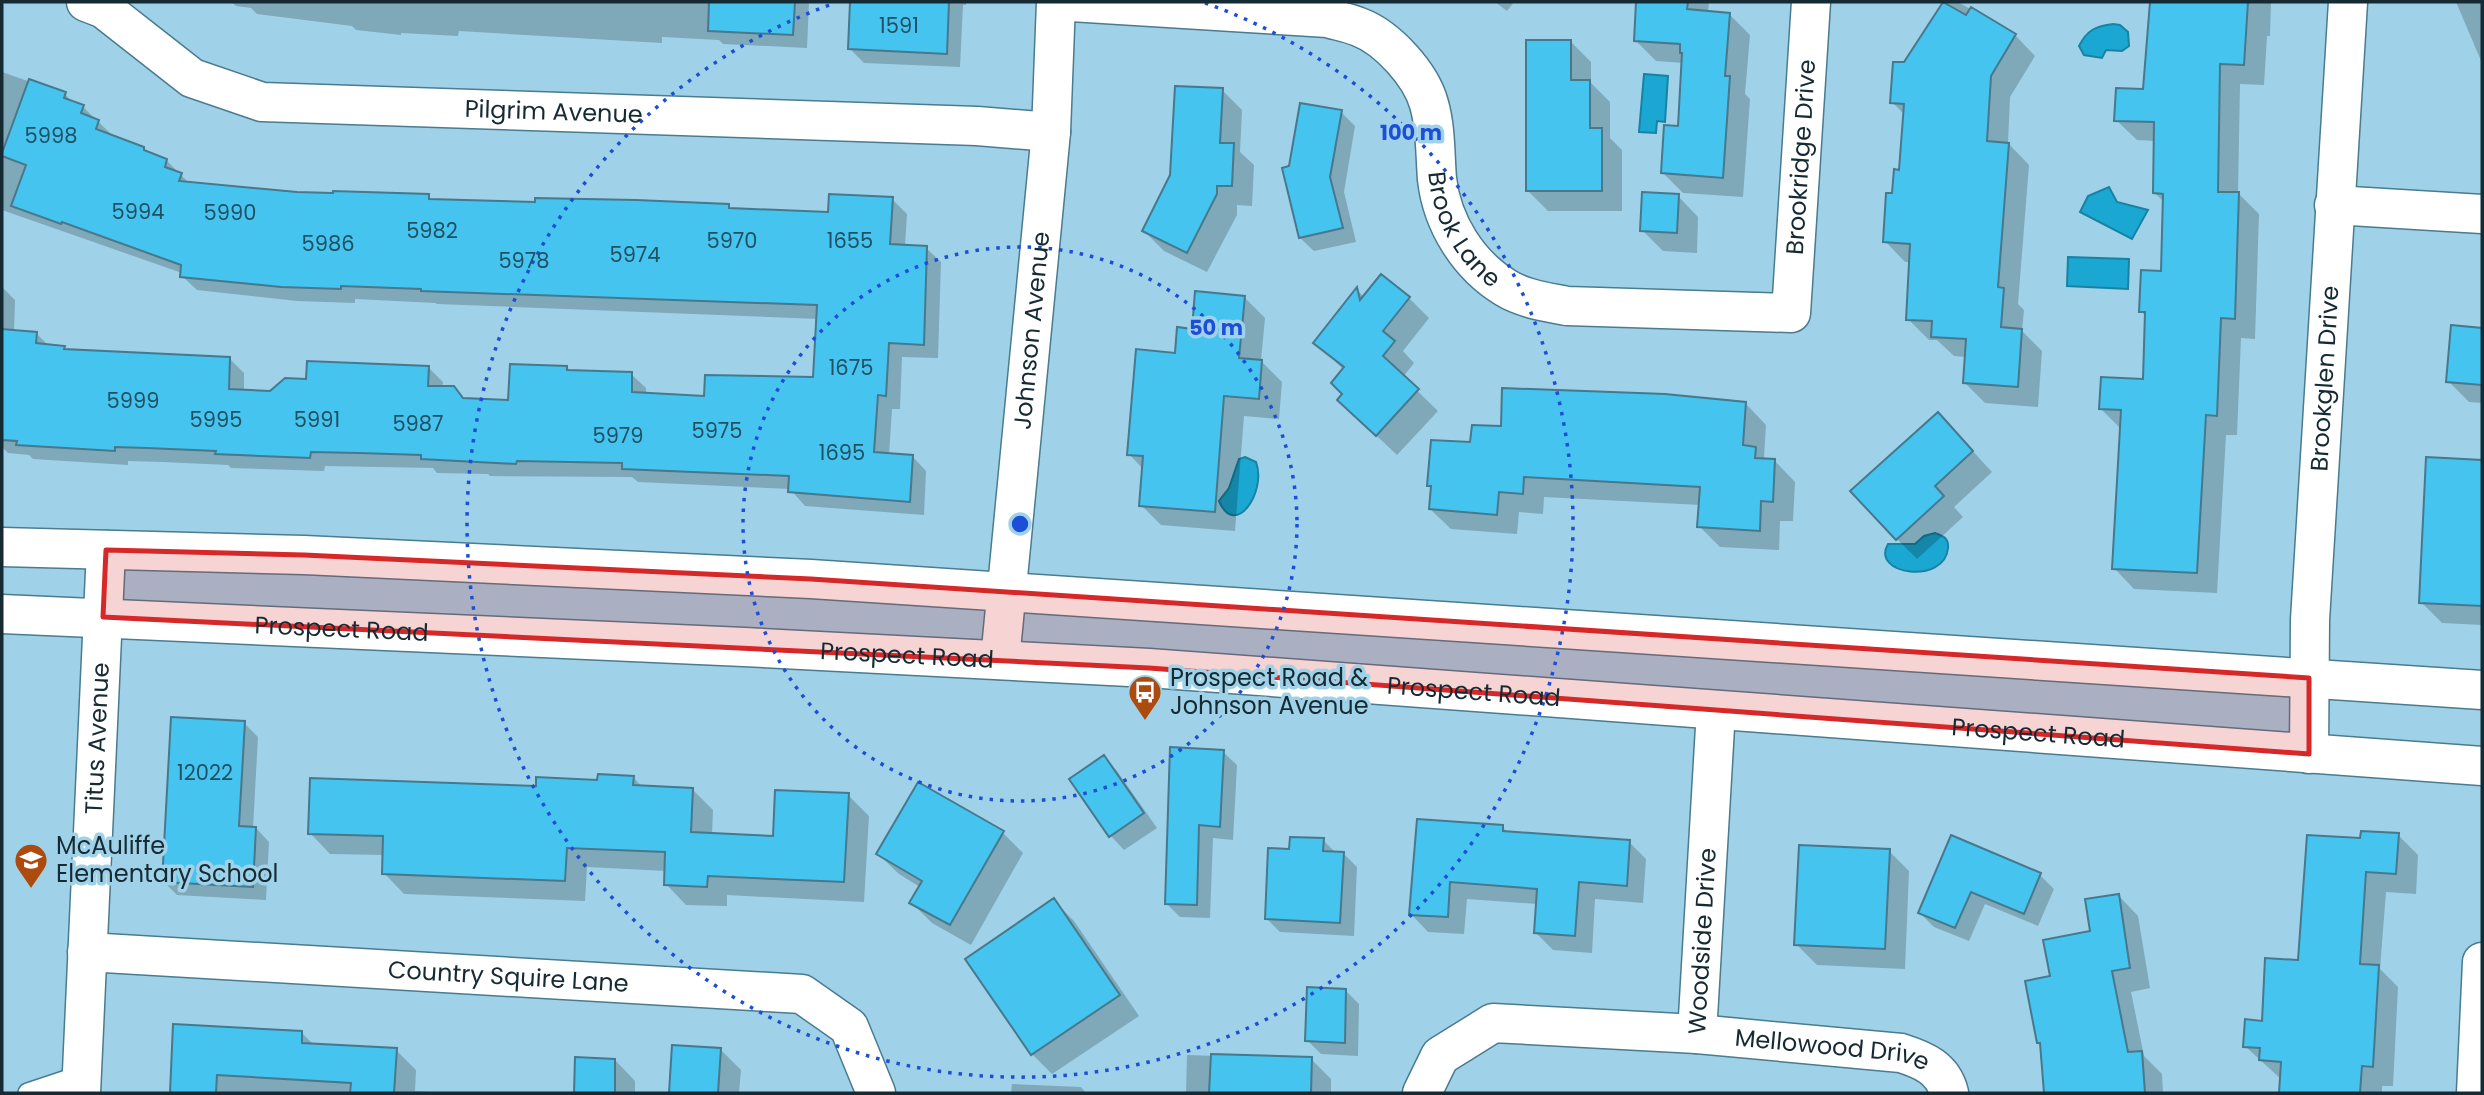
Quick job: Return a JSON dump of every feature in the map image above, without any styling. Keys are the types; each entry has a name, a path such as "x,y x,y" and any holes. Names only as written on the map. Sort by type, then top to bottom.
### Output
{"street":[{"name":"Pilgrim Avenue","path":"86,2 104,9 192,78 262,102 977,126 1051,132"},
{"name":"Johnson Avenue","path":"1000,660 1051,132 1056,2"},
{"name":"Brook Lane","path":"1071,2 1328,18 1361,27 1387,44 1412,71 1429,103 1442,206 1454,235 1477,265 1507,289 1536,300 1567,306 1791,313"},
{"name":"Brookridge Drive","path":"1791,313 1811,2"},
{"name":"Brookglen Drive","path":"2309,754 2309,620 2348,2"},
{"path":"2334,205 2482,214"},
{"path":"2,547 386,558 811,579 2482,690"},
{"name":"Titus Avenue","path":"81,1084 106,550"},
{"name":"Prospect Road","path":"2,614 1149,668 2482,766"},
{"name":"Woodside Drive","path":"1422,1093 1440,1056 1493,1023 1697,1034 1716,710"},
{"name":"Country Squire Lane","path":"87,952 802,994 849,1027 876,1093"},
{"path":"2478,1089 2482,962"},
{"name":"Mellowood Drive","path":"1697,1034 1901,1052 1929,1062 1948,1086 1949,1093"}],"lane":[{"path":"28,1093 81,1084"}],"highlighted area":[{"path":"106,550 304,555 811,579 2309,678 2309,754 1149,668 103,617"}],"water":[{"path":"2120,25 2128,32 2129,46 2122,51 2106,50 2102,58 2084,55 2079,46 2085,36 2097,28"},
{"path":"1644,74 1668,76 1665,122 1657,121 1656,133 1639,132"},
{"path":"2109,187 2117,202 2148,210 2132,239 2080,212 2088,196"},
{"path":"2068,257 2129,259 2128,289 2067,286"},
{"path":"1245,457 1256,462 1257,486 1248,507 1233,515 1226,511 1219,501 1229,488 1239,459"},
{"path":"1935,533 1945,538 1948,548 1944,560 1935,567 1910,572 1889,563 1885,555 1888,544 1915,544 1924,536"}],"building":[{"path":"709,2 795,2 793,35 708,31"},
{"path":"850,2 949,2 947,54 848,49"},
{"path":"1636,2 1688,2 1687,9 1730,13 1725,76 1730,76 1723,178 1661,173 1664,125 1678,126 1682,53 1680,44 1634,41"},
{"path":"1943,2 1966,15 1971,7 2016,34 1991,76 1987,141 2009,143 1998,287 2004,288 2001,327 2022,329 2018,387 1963,383 1966,339 1931,337 1932,321 1906,320 1910,244 1883,242 1886,193 1892,193 1894,169 1899,170 1904,104 1890,103 1893,62 1904,62"},
{"path":"2150,2 2248,2 2244,65 2220,64 2218,192 2239,192 2235,319 2221,318 2217,416 2206,415 2197,573 2112,569 2121,410 2099,409 2101,377 2143,379 2145,312 2139,312 2141,270 2161,271 2163,194 2153,193 2154,122 2114,121 2116,88 2143,89"},
{"path":"1526,40 1571,40 1571,80 1590,80 1590,128 1602,128 1602,191 1526,191"},
{"path":"29,79 66,92 64,98 84,105 81,113 99,120 96,129 144,147 144,150 167,159 165,167 182,173 179,181 297,192 429,194 429,199 535,202 535,198 636,200 729,204 729,208 828,212 829,194 893,197 890,244 927,246 924,345 889,343 886,396 878,395 874,452 913,455 910,502 788,492 789,476 622,469 622,463 517,461 516,464 421,459 421,455 311,452 310,458 115,447 115,451 16,445 17,441 2,440 2,329 37,332 36,343 65,346 64,349 230,357 229,389 270,391 285,378 306,379 307,361 429,366 428,386 454,386 463,398 508,400 510,364 567,366 567,370 632,372 632,392 704,396 705,375 813,377 817,305 341,286 341,289 281,287 180,277 181,265 11,206 26,165 2,156 2,153"},
{"path":"1175,86 1223,88 1220,143 1234,143 1232,186 1217,186 1217,194 1187,253 1142,231 1170,175"},
{"path":"1300,103 1342,110 1330,177 1343,228 1299,238 1282,168 1289,166"},
{"path":"1642,192 1679,194 1677,233 1640,231"},
{"path":"1381,274 1410,297 1383,331 1395,341 1383,356 1419,389 1376,436 1337,400 1342,394 1331,383 1344,367 1313,343 1357,287 1360,300"},
{"path":"1195,291 1245,296 1239,358 1262,360 1259,399 1224,396 1215,512 1139,506 1143,456 1127,455 1136,349 1175,353 1177,327 1192,329"},
{"path":"2451,325 2482,328 2482,385 2446,382"},
{"path":"1502,388 1665,394 1746,402 1743,445 1756,447 1755,458 1775,459 1773,502 1761,501 1760,531 1697,527 1700,487 1524,477 1523,494 1499,492 1497,515 1429,509 1431,486 1427,486 1431,440 1470,442 1472,425 1501,426"},
{"path":"1938,412 1973,451 1935,486 1944,496 1896,540 1850,491"},
{"path":"2426,457 2482,460 2482,606 2419,603"},
{"path":"171,717 245,721 239,826 256,827 253,887 162,882"},
{"path":"1170,747 1224,750 1220,827 1199,825 1197,905 1165,904"},
{"path":"1104,755 1144,813 1109,837 1069,779"},
{"path":"598,774 634,776 633,785 693,788 691,832 773,836 775,790 849,793 844,882 708,876 707,887 664,885 665,852 567,848 565,881 382,874 383,836 308,834 310,778 536,786 536,777 597,780"},
{"path":"918,782 1004,831 950,925 909,903 922,881 876,854"},
{"path":"1417,819 1503,825 1503,831 1630,840 1627,886 1579,882 1575,936 1534,933 1537,889 1450,882 1448,917 1409,915"},
{"path":"2361,831 2399,833 2396,874 2366,872 2360,964 2379,965 2373,1067 2362,1066 2360,1093 2279,1093 2281,1062 2259,1060 2260,1048 2243,1047 2245,1019 2262,1021 2265,958 2298,960 2307,835 2360,838"},
{"path":"1951,835 2041,873 2024,914 1971,892 1955,928 1918,913"},
{"path":"1290,837 1324,838 1323,851 1344,852 1340,923 1265,919 1268,848 1289,849"},
{"path":"1799,845 1890,849 1885,949 1794,945"},
{"path":"2119,894 2130,968 2112,971 2128,1052 2142,1051 2145,1093 2044,1093 2040,1043 2037,1043 2025,981 2050,976 2043,940 2090,931 2085,899"},
{"path":"1054,898 1120,995 1031,1055 965,959"},
{"path":"1307,987 1346,989 1345,1043 1305,1041"},
{"path":"173,1024 302,1031 302,1043 397,1048 394,1093 350,1093 351,1083 217,1075 216,1093 170,1093"},
{"path":"672,1045 721,1048 718,1093 669,1093"},
{"path":"1211,1054 1312,1057 1311,1093 1209,1093"},
{"path":"575,1057 615,1059 615,1093 574,1093"}],"place":[{"name":"Prospect Road & Johnson Avenue","path":"1145,722"},
{"name":"McAuliffe Elementary School","path":"31,890"}]}
